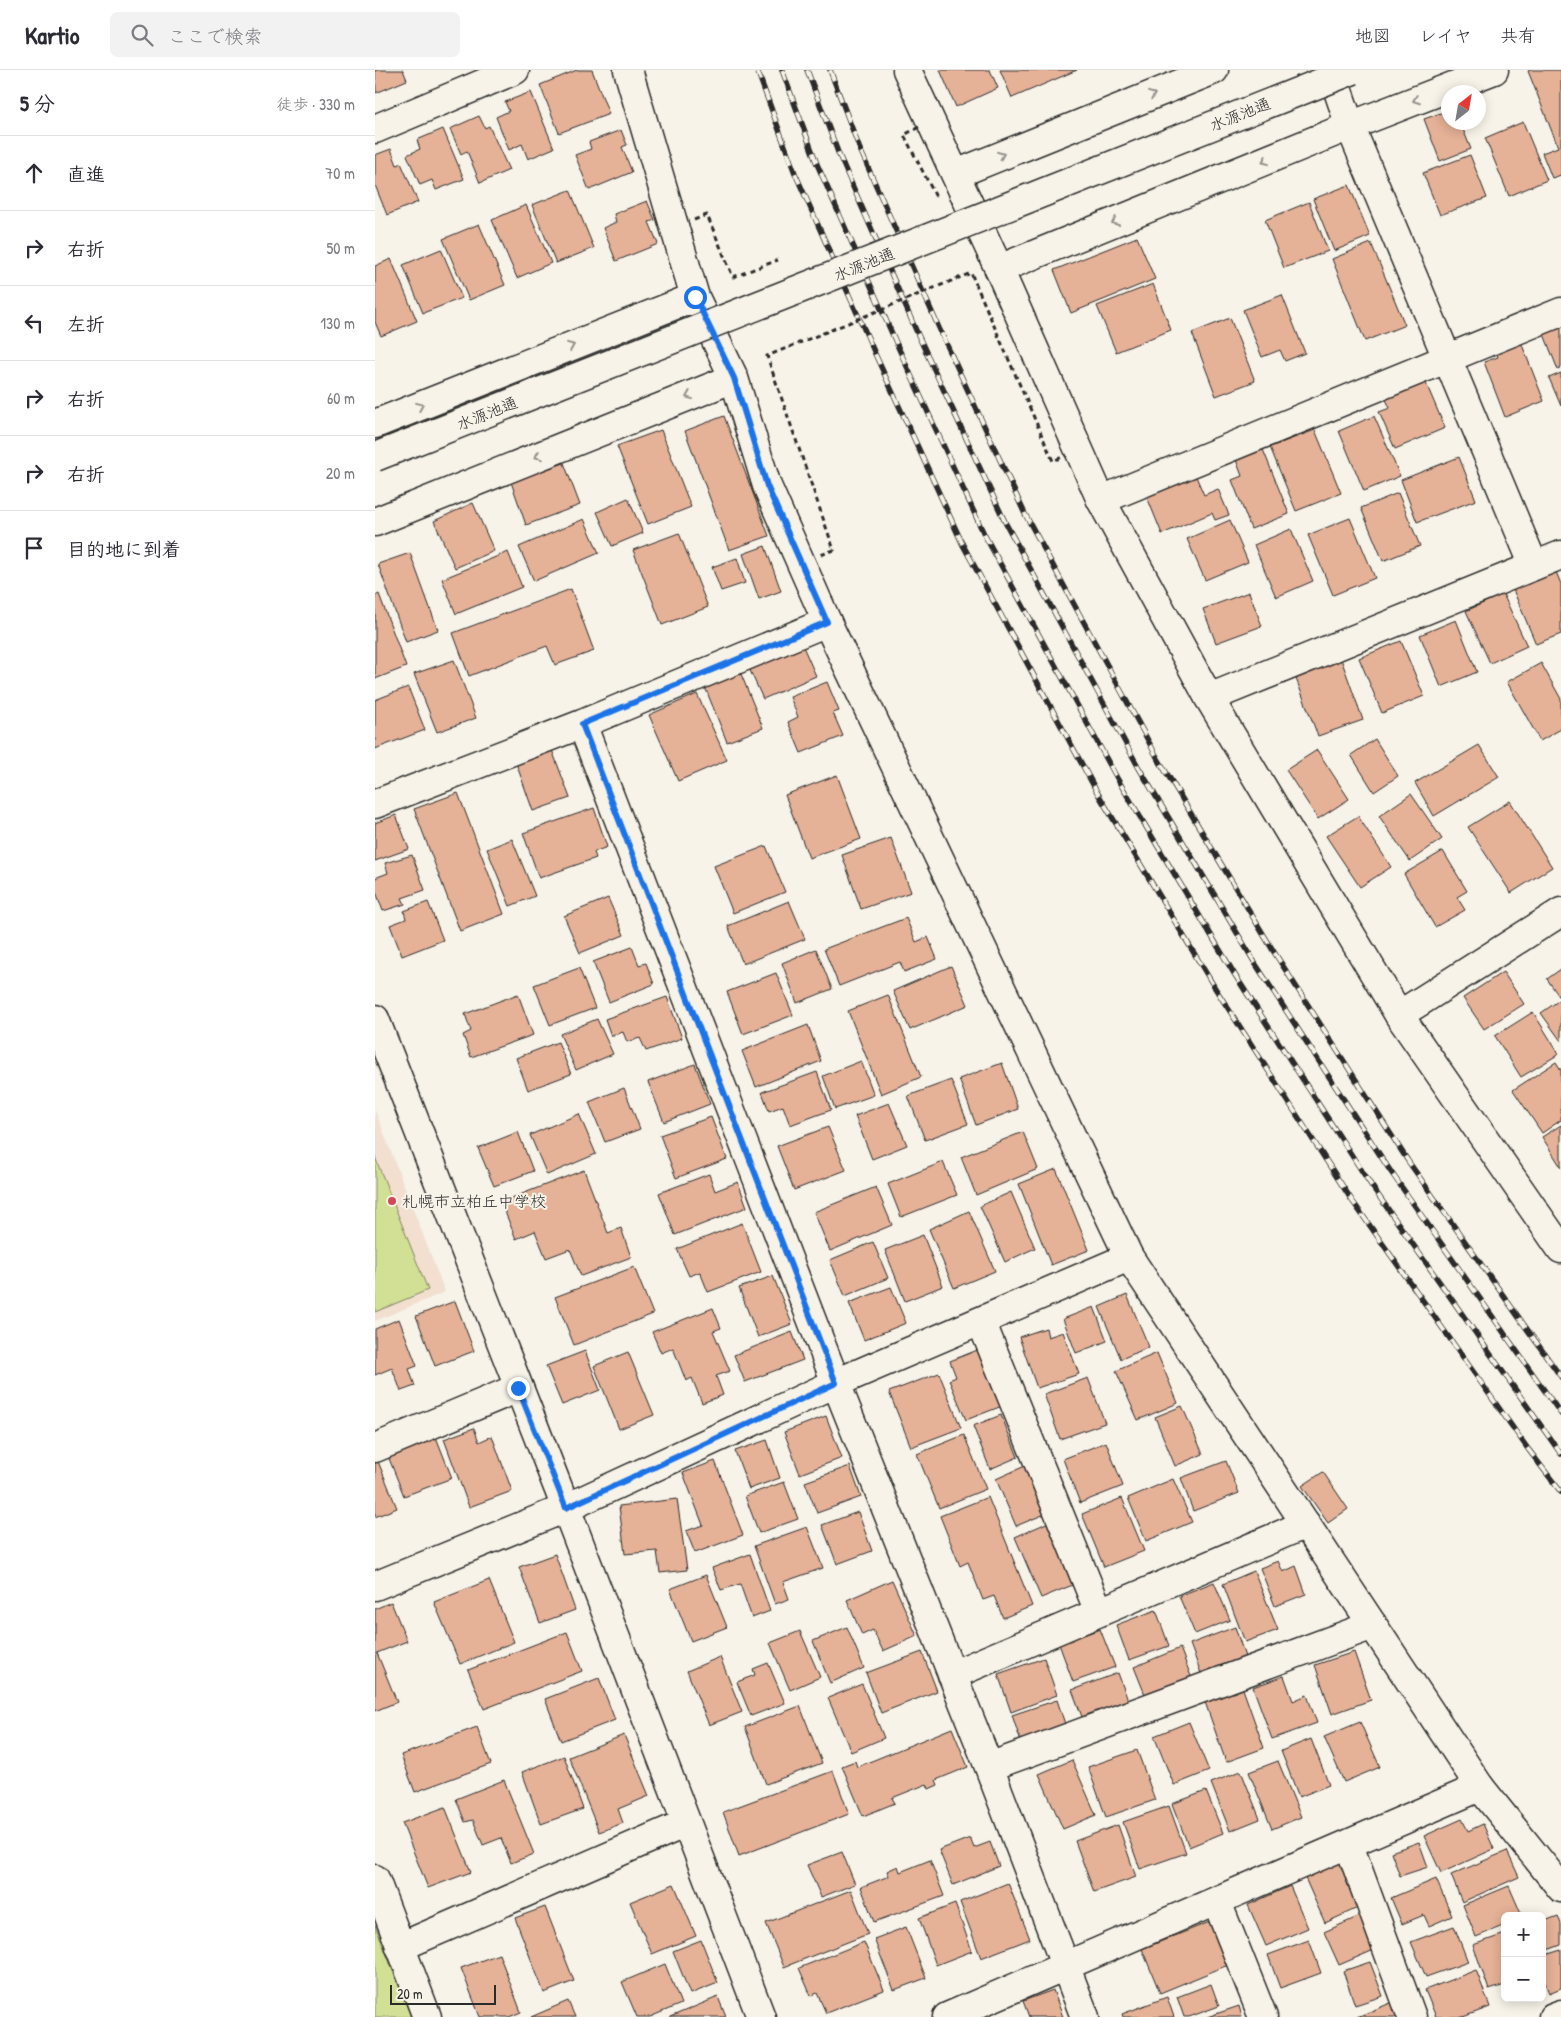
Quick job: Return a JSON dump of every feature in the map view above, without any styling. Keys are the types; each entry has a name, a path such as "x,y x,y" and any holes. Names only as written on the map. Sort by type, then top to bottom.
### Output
{"street":[{"path":"375,129 515,70"},
{"path":"628,70 695,297 734,378 767,486 827,622 1129,1257 1480,1787 1561,1888"},
{"path":"907,70 999,269 1101,500 1209,698 1399,1015 1559,1244"},
{"path":"955,174 1214,70"},
{"path":"1331,70 1351,126 1534,566"},
{"name":"水源池通","path":"375,457 1353,70"},
{"path":"999,269 1494,70"},
{"path":"375,424 695,297"},
{"path":"1101,500 1561,312"},
{"path":"375,522 734,378"},
{"path":"1209,698 1561,555"},
{"path":"375,804 582,724 827,622"},
{"path":"582,724 836,1383 989,1767 1085,2017"},
{"path":"1399,1015 1561,912"},
{"path":"375,1019 566,1508 761,2017"},
{"path":"375,1586 566,1508 836,1383 1129,1257"},
{"path":"981,1321 1099,1612"},
{"path":"375,1448 518,1388"},
{"path":"952,1675 1306,1524"},
{"path":"989,1767 1373,1625"},
{"path":"947,2017 1480,1787"},
{"path":"400,1948 686,1823"},
{"path":"1349,1845 1412,2017"},
{"path":"375,1879 427,2017"},
{"path":"1217,1902 1263,2017"},
{"path":"1553,2017 1561,2014"}],"path":[{"path":"919,127 904,135 937,199 928,203"},
{"path":"694,220 707,215 733,277 780,259"},
{"path":"821,554 834,550 767,356 971,273 1053,461 1067,455"}],"shaded area":[{"name":"札幌市立柏丘中学校","path":"375,1110 445,1292 375,1321"}],"green space":[{"path":"375,1157 428,1290 375,1312"},
{"path":"375,1925 411,2017 375,2017"}],"building":[{"path":"375,70 403,70 407,80 376,93"},
{"path":"577,70 592,70 609,114 559,133 540,85"},
{"path":"940,70 990,70 998,88 956,107"},
{"path":"1000,70 1077,70 1012,98"},
{"path":"1561,70 1561,175 1552,178 1542,153 1558,147 1528,71"},
{"path":"531,92 554,148 528,159 522,144 509,150 496,117 509,111 505,102"},
{"path":"1441,113 1441,130 1463,130 1471,149 1440,161 1424,119"},
{"path":"479,116 485,128 489,126 509,170 480,183 467,151 461,154 450,129"},
{"path":"1523,122 1547,180 1509,196 1485,138"},
{"path":"443,129 464,179 436,190 432,180 420,185 407,155 420,149 417,140"},
{"path":"621,130 627,145 622,147 632,172 589,190 575,155 591,149 589,142"},
{"path":"391,149 397,165 401,163 418,202 387,215 375,185 375,155"},
{"path":"1470,155 1487,198 1440,215 1423,173"},
{"path":"1349,185 1370,236 1334,251 1313,199"},
{"path":"570,190 594,248 556,263 532,205"},
{"path":"647,201 655,220 649,222 658,244 616,261 603,228 616,222 614,214"},
{"path":"1309,202 1328,251 1284,268 1265,220"},
{"path":"526,205 551,263 517,278 492,220"},
{"path":"479,224 505,285 469,300 443,239"},
{"path":"1137,237 1155,279 1071,313 1054,270"},
{"path":"1371,243 1405,325 1365,341 1332,259"},
{"path":"441,249 462,298 423,313 403,265"},
{"path":"391,259 417,321 381,336 375,322 375,266"},
{"path":"1153,284 1171,330 1116,352 1097,306"},
{"path":"1282,295 1305,353 1285,361 1280,350 1262,357 1243,310"},
{"path":"1561,315 1561,368 1558,370 1540,324"},
{"path":"1230,318 1255,381 1216,396 1192,333"},
{"path":"1519,337 1544,401 1505,417 1484,362 1498,357 1494,346"},
{"path":"1561,373 1561,406 1549,378"},
{"path":"1423,376 1445,428 1395,449 1379,412 1390,408 1383,393"},
{"path":"724,416 769,536 729,550 685,431"},
{"path":"1374,416 1400,476 1364,491 1339,431"},
{"path":"661,430 691,507 648,524 617,446"},
{"path":"1315,430 1341,493 1296,511 1270,447"},
{"path":"1262,447 1289,514 1251,529 1232,480 1242,476 1235,457"},
{"path":"1459,457 1476,500 1417,522 1401,480"},
{"path":"564,463 580,505 526,525 511,482"},
{"path":"1194,472 1204,495 1218,489 1229,515 1215,520 1212,513 1162,534 1145,492"},
{"path":"1398,493 1420,546 1383,561 1361,508"},
{"path":"628,498 643,533 612,546 597,512"},
{"path":"473,503 494,551 455,568 434,521"},
{"path":"1350,518 1375,578 1333,595 1308,535"},
{"path":"584,519 599,553 534,581 519,547"},
{"path":"1230,520 1248,562 1205,580 1187,539"},
{"path":"1291,529 1313,581 1276,597 1254,545"},
{"path":"679,533 708,607 662,625 633,550"},
{"path":"765,546 781,591 759,599 743,554"},
{"path":"508,552 522,587 456,614 442,579"},
{"path":"410,553 438,630 406,642 378,564"},
{"path":"737,558 745,583 721,591 712,567"},
{"path":"1554,567 1561,584 1561,634 1536,644 1511,585"},
{"path":"571,589 594,651 555,665 547,646 469,676 453,633"},
{"path":"1249,592 1262,626 1216,643 1203,609"},
{"path":"379,594 406,667 375,679 375,596"},
{"path":"1503,594 1527,646 1490,663 1466,611"},
{"path":"1456,620 1477,672 1441,687 1420,635"},
{"path":"1401,641 1424,696 1382,713 1359,658"},
{"path":"801,642 816,676 763,699 748,666"},
{"path":"1341,659 1363,720 1318,736 1295,676"},
{"path":"454,660 476,718 437,732 414,674"},
{"path":"1541,663 1561,699 1561,729 1540,741 1507,682"},
{"path":"741,674 763,728 727,742 705,687"},
{"path":"827,682 839,711 833,713 843,736 801,753 788,722 798,717 790,697"},
{"path":"408,687 425,730 375,749 375,700"},
{"path":"697,694 727,760 678,781 649,715"},
{"path":"1375,739 1398,776 1374,792 1351,755"},
{"path":"1479,745 1499,777 1434,816 1415,783"},
{"path":"552,750 570,798 533,811 516,763"},
{"path":"1317,750 1349,799 1318,819 1286,770"},
{"path":"837,775 861,839 809,858 785,795"},
{"path":"458,793 504,914 460,931 414,809"},
{"path":"1411,794 1442,839 1410,861 1379,816"},
{"path":"1510,801 1552,867 1511,893 1468,827"},
{"path":"594,808 607,847 594,852 596,858 539,878 523,833"},
{"path":"396,815 409,849 375,861 375,823"},
{"path":"1358,816 1391,867 1360,887 1326,836"},
{"path":"891,838 911,892 861,909 842,855"},
{"path":"512,839 535,896 510,906 487,849"},
{"path":"766,846 785,892 733,913 714,866"},
{"path":"1443,851 1467,891 1457,897 1465,910 1435,927 1404,874"},
{"path":"412,855 425,890 402,898 405,904 383,911 375,889 375,878 388,873 385,863"},
{"path":"608,898 624,935 580,953 564,916"},
{"path":"789,901 805,939 743,964 728,926"},
{"path":"428,902 443,940 402,956 390,925 406,919 404,911"},
{"path":"906,918 916,942 928,937 937,959 904,972 900,962 839,986 824,949"},
{"path":"632,947 639,965 646,963 654,984 609,1002 593,962"},
{"path":"816,949 832,989 797,1003 782,963"},
{"path":"951,966 968,1005 910,1030 893,991"},
{"path":"579,968 595,1008 550,1025 534,985"},
{"path":"1561,969 1561,999 1547,979"},
{"path":"1503,972 1524,1004 1484,1029 1463,998"},
{"path":"776,973 793,1015 743,1034 727,992"},
{"path":"518,994 533,1035 471,1057 463,1035 471,1031 465,1014"},
{"path":"888,995 921,1077 881,1094 848,1011"},
{"path":"667,997 682,1038 646,1051 640,1038 627,1042 623,1032 611,1036 605,1019"},
{"path":"1561,999 1561,1041 1541,1013"},
{"path":"1533,1012 1559,1054 1521,1077 1495,1036"},
{"path":"597,1019 613,1054 576,1070 560,1034"},
{"path":"808,1025 821,1061 756,1087 742,1051"},
{"path":"558,1042 571,1074 528,1090 516,1058"},
{"path":"861,1061 874,1095 835,1109 823,1076"},
{"path":"1556,1062 1561,1070 1561,1120 1542,1133 1513,1090"},
{"path":"1002,1063 1018,1109 976,1125 959,1079"},
{"path":"695,1064 710,1104 664,1122 648,1082"},
{"path":"817,1072 831,1110 790,1125 783,1106 769,1111 762,1092"},
{"path":"951,1080 968,1124 925,1140 908,1096"},
{"path":"624,1088 640,1129 605,1142 589,1102"},
{"path":"889,1103 907,1145 872,1159 855,1116"},
{"path":"579,1114 596,1154 547,1175 530,1135"},
{"path":"711,1117 727,1159 676,1178 660,1135"},
{"path":"1561,1125 1561,1167 1542,1137"},
{"path":"828,1127 846,1170 794,1190 777,1146"},
{"path":"518,1132 533,1171 494,1186 478,1148"},
{"path":"1023,1132 1038,1169 976,1195 961,1157"},
{"path":"943,1162 957,1195 901,1217 888,1184"},
{"path":"1056,1169 1089,1250 1051,1265 1019,1184"},
{"path":"584,1170 608,1233 621,1228 631,1257 581,1276 570,1249 546,1258 535,1231 516,1239 501,1202"},
{"path":"709,1174 715,1191 738,1182 747,1207 675,1235 659,1193"},
{"path":"876,1187 892,1225 830,1251 814,1212"},
{"path":"1011,1192 1035,1248 1005,1262 980,1206"},
{"path":"969,1211 995,1271 954,1288 929,1229"},
{"path":"742,1223 761,1272 708,1292 700,1272 689,1276 677,1249"},
{"path":"923,1235 943,1286 905,1301 885,1250"},
{"path":"873,1242 888,1278 845,1296 830,1260"},
{"path":"634,1267 653,1314 574,1345 555,1297"},
{"path":"773,1276 792,1324 758,1337 739,1288"},
{"path":"891,1287 906,1323 864,1340 849,1303"},
{"path":"1127,1295 1149,1347 1121,1359 1099,1307"},
{"path":"455,1301 474,1351 435,1366 416,1316"},
{"path":"1094,1307 1107,1341 1076,1353 1063,1319"},
{"path":"713,1308 721,1328 713,1331 730,1371 716,1376 723,1395 702,1403 692,1378 686,1381 673,1348 661,1353 652,1332"},
{"path":"399,1319 417,1366 409,1369 415,1386 401,1391 392,1368 375,1375 375,1329"},
{"path":"1046,1328 1048,1337 1063,1332 1079,1374 1037,1388 1019,1337"},
{"path":"792,1332 803,1360 745,1382 734,1355"},
{"path":"980,1349 1002,1406 966,1420 949,1380 956,1377 950,1361"},
{"path":"585,1351 600,1390 562,1405 546,1366"},
{"path":"628,1352 654,1415 619,1429 594,1366"},
{"path":"1157,1353 1178,1403 1138,1420 1116,1371"},
{"path":"939,1373 961,1428 911,1447 889,1392"},
{"path":"1088,1378 1105,1423 1060,1439 1044,1394"},
{"path":"1182,1406 1203,1454 1175,1466 1155,1417"},
{"path":"1001,1415 1018,1457 990,1469 973,1426"},
{"path":"826,1416 842,1458 800,1474 784,1432"},
{"path":"474,1428 479,1442 492,1436 512,1491 469,1507 444,1439"},
{"path":"964,1435 986,1489 939,1508 917,1454"},
{"path":"436,1437 452,1478 404,1496 388,1456"},
{"path":"767,1440 780,1478 749,1489 735,1451"},
{"path":"1106,1442 1123,1486 1080,1503 1063,1459"},
{"path":"377,1459 397,1508 375,1517 375,1460"},
{"path":"715,1461 743,1535 695,1553 686,1531 703,1525 683,1473"},
{"path":"1226,1461 1239,1493 1193,1511 1181,1478"},
{"path":"850,1466 861,1497 817,1513 805,1482"},
{"path":"1025,1466 1045,1514 1016,1526 996,1479"},
{"path":"1323,1472 1348,1509 1328,1523 1302,1486"},
{"path":"1173,1479 1192,1522 1146,1541 1128,1498"},
{"path":"784,1482 798,1519 759,1533 745,1496"},
{"path":"988,1497 1032,1606 1003,1618 994,1596 983,1600 968,1562 960,1566 940,1516"},
{"path":"1122,1498 1144,1551 1104,1567 1082,1514"},
{"path":"677,1499 687,1570 660,1573 657,1551 625,1554 619,1506"},
{"path":"858,1512 872,1551 837,1564 822,1525"},
{"path":"1049,1522 1075,1584 1041,1598 1015,1537"},
{"path":"807,1527 823,1568 783,1582 789,1599 775,1604 754,1546"},
{"path":"555,1554 575,1610 540,1623 519,1567"},
{"path":"750,1554 770,1611 752,1618 740,1584 721,1590 712,1568"},
{"path":"1278,1561 1283,1572 1296,1566 1306,1594 1275,1606 1260,1568"},
{"path":"1254,1571 1278,1630 1245,1642 1223,1584"},
{"path":"706,1575 727,1627 691,1641 670,1589"},
{"path":"489,1580 514,1642 460,1664 434,1602"},
{"path":"892,1580 917,1636 883,1651 873,1630 862,1635 847,1600"},
{"path":"1214,1582 1230,1620 1195,1634 1179,1596"},
{"path":"391,1602 407,1641 377,1653 397,1702 375,1711 375,1609"},
{"path":"1156,1610 1169,1646 1129,1660 1116,1625"},
{"path":"847,1627 864,1668 830,1683 813,1641"},
{"path":"1235,1627 1246,1660 1202,1676 1190,1644"},
{"path":"1100,1629 1115,1667 1073,1682 1059,1644"},
{"path":"800,1631 820,1677 790,1690 770,1643"},
{"path":"567,1632 582,1671 484,1709 468,1670"},
{"path":"1180,1648 1192,1679 1146,1697 1134,1667"},
{"path":"922,1652 937,1691 881,1713 866,1673"},
{"path":"1354,1652 1371,1700 1332,1714 1315,1665"},
{"path":"720,1657 742,1712 709,1725 687,1671"},
{"path":"1044,1658 1057,1695 1011,1712 998,1674"},
{"path":"768,1663 785,1703 751,1716 737,1682 755,1675 753,1669"},
{"path":"1118,1673 1130,1706 1084,1722 1072,1690"},
{"path":"1284,1676 1293,1701 1307,1695 1317,1723 1272,1739 1253,1687"},
{"path":"599,1678 615,1720 561,1741 545,1699"},
{"path":"862,1684 884,1738 851,1752 828,1698"},
{"path":"1243,1689 1264,1748 1226,1762 1205,1702"},
{"path":"1057,1700 1067,1730 1022,1745 1012,1715"},
{"path":"800,1706 822,1763 766,1784 745,1727"},
{"path":"1189,1722 1209,1771 1174,1785 1154,1736"},
{"path":"1360,1722 1380,1767 1344,1782 1324,1737"},
{"path":"477,1727 491,1764 415,1792 401,1755"},
{"path":"952,1728 968,1767 936,1780 938,1785 929,1789 927,1784 892,1798 895,1803 863,1816 842,1766 855,1761 857,1767"},
{"path":"624,1735 649,1796 618,1809 623,1823 599,1832 569,1757"},
{"path":"1311,1739 1329,1785 1299,1797 1281,1751"},
{"path":"1137,1750 1155,1800 1106,1817 1088,1767"},
{"path":"564,1756 583,1809 541,1824 522,1772"},
{"path":"1072,1760 1096,1815 1063,1829 1039,1774"},
{"path":"1278,1761 1301,1817 1272,1829 1249,1772"},
{"path":"833,1771 849,1814 739,1856 723,1812"},
{"path":"1241,1771 1260,1819 1230,1831 1211,1783"},
{"path":"504,1780 534,1854 511,1863 501,1838 483,1845 473,1820 465,1822 456,1799"},
{"path":"1206,1791 1223,1833 1189,1847 1172,1804"},
{"path":"1169,1806 1186,1853 1140,1869 1123,1822"},
{"path":"445,1807 471,1872 428,1888 402,1823"},
{"path":"1462,1819 1468,1831 1483,1824 1494,1849 1441,1873 1424,1836"},
{"path":"1118,1825 1136,1877 1094,1892 1075,1841"},
{"path":"970,1838 974,1848 990,1842 999,1866 953,1885 939,1850"},
{"path":"1419,1842 1428,1867 1400,1876 1391,1852"},
{"path":"1507,1851 1519,1877 1462,1902 1451,1875"},
{"path":"842,1852 855,1884 821,1897 807,1865"},
{"path":"930,1860 944,1896 874,1922 861,1887 889,1876 887,1871 898,1866 900,1872"},
{"path":"1343,1862 1362,1906 1325,1923 1305,1878"},
{"path":"1436,1879 1452,1916 1429,1926 1424,1915 1402,1924 1391,1898"},
{"path":"1008,1883 1030,1939 981,1958 960,1902"},
{"path":"674,1884 696,1936 652,1954 630,1902"},
{"path":"1290,1886 1308,1928 1266,1946 1248,1905"},
{"path":"1509,1886 1520,1912 1501,1912 1501,1927 1476,1937 1463,1905"},
{"path":"851,1890 868,1934 784,1967 766,1923"},
{"path":"955,1904 972,1951 936,1965 919,1918"},
{"path":"545,1907 574,1981 544,1993 515,1918"},
{"path":"1360,1916 1374,1950 1339,1965 1324,1932"},
{"path":"1558,1916 1561,1924 1561,1945 1546,1951 1546,1920"},
{"path":"1212,1921 1228,1965 1160,1993 1142,1949"},
{"path":"1454,1926 1468,1962 1426,1977 1411,1942"},
{"path":"906,1927 926,1978 894,1990 874,1939"},
{"path":"1501,1935 1501,1986 1489,1990 1473,1945"},
{"path":"701,1940 718,1983 690,1994 673,1951"},
{"path":"1309,1940 1321,1973 1280,1988 1268,1955"},
{"path":"864,1942 884,1990 826,2013 817,1993 811,1996 799,1968"},
{"path":"1561,1950 1561,1988 1549,1993 1546,1985 1546,1955"},
{"path":"499,1954 521,2012 509,2017 480,2017 461,1968"},
{"path":"1370,1962 1383,1996 1355,2005 1343,1971"},
{"path":"665,1964 681,2004 650,2017 637,2017 622,1982"},
{"path":"1476,1970 1490,2007 1463,2017 1436,2017 1425,1990"},
{"path":"1211,1984 1219,2006 1184,2017 1177,1997"},
{"path":"1053,1990 1063,2017 1029,2017 1023,2001"},
{"path":"718,1997 726,2017 670,2017"},
{"path":"1167,1997 1174,2017 1123,2017 1122,2014"},
{"path":"568,2001 575,2017 531,2017"},
{"path":"1393,2002 1399,2017 1357,2017"},
{"path":"1239,2006 1242,2017 1207,2017"}],"railway":[{"path":"757,70 795,173 963,545 1097,792 1215,988 1351,1199 1528,1449 1561,1492"},
{"path":"782,70 817,164 984,534 1118,780 1235,975 1371,1185 1561,1454"},
{"path":"807,70 839,155 919,337 1006,524 1139,768 1255,963 1391,1172 1561,1414"},
{"path":"830,70 859,147 939,328 1025,514 1157,757 1274,952 1408,1161 1561,1377"}],"place":[{"name":"札幌市立柏丘中学校","path":"392,1201"}],"route":[{"path":"518,1388 566,1508 836,1383 582,724 827,622 767,486 734,378 695,297"}]}
